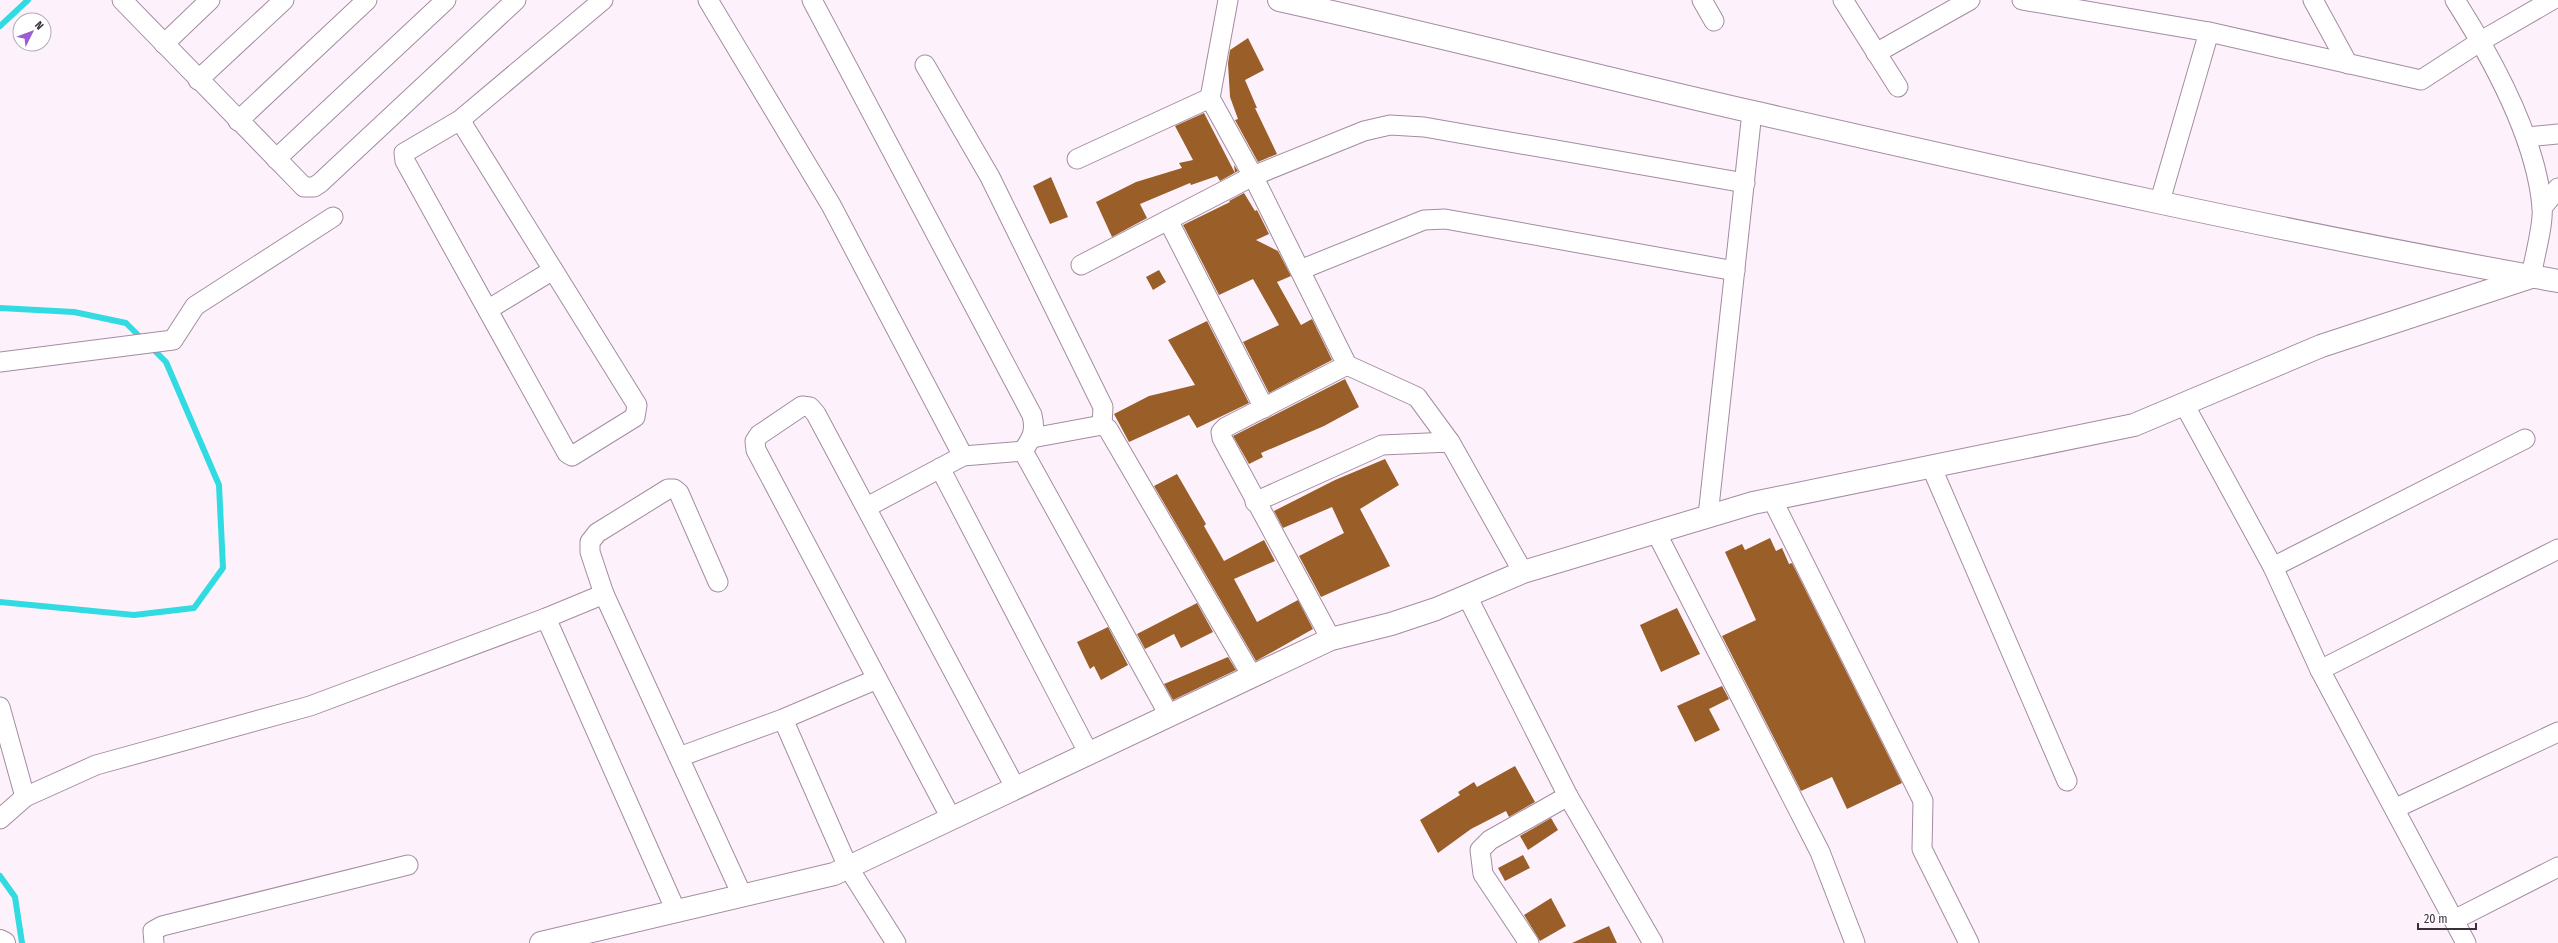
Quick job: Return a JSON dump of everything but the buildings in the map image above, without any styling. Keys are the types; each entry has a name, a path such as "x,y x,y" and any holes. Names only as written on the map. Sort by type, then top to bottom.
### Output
{"main road":[{"path":"1279,0 1307,3 1752,112 2160,201 2558,281"},
{"path":"541,943 834,874 1088,752 1331,639 1391,624 1467,596 1523,572 1708,516 1772,499 2134,425 2321,346 2531,276"},
{"path":"0,941 4,943"}],"street":[{"path":"164,44 210,0"},
{"path":"198,80 284,0"},
{"path":"238,121 367,0"},
{"path":"276,159 446,0"},
{"path":"127,2 198,80 304,187 314,187 516,0"},
{"path":"460,120 636,405 637,412 635,417 580,453 572,456 568,453 489,309 405,161 404,153 411,147 460,120 603,0"},
{"path":"708,0 831,205 963,456"},
{"path":"812,0 1032,414 1035,427 1028,444 1169,715"},
{"path":"1228,0 1210,98 1253,176 1347,365 1417,397 1450,442 1523,572"},
{"path":"1702,0 1714,21"},
{"path":"1843,0 1898,87"},
{"path":"1876,53 1970,0"},
{"path":"2022,0 2209,32 2421,80 2481,41 2552,0"},
{"path":"2313,0 2348,64"},
{"path":"2455,0 2481,41 2527,137 2542,208 2531,276"},
{"path":"2160,201 2209,32"},
{"path":"925,65 990,177 1100,400 1103,407 1102,425"},
{"path":"1077,159 1210,98"},
{"path":"1708,516 1752,112"},
{"path":"1081,265 1253,176 1364,131 1390,125 1424,127 1745,183"},
{"path":"2527,137 2558,134"},
{"path":"2542,208 2558,188"},
{"path":"0,362 173,340 195,306 333,217"},
{"path":"1300,270 1424,220 1445,219 1735,271"},
{"path":"1168,220 1264,408"},
{"path":"489,309 553,270"},
{"path":"1331,639 1255,502 1222,438 1221,432 1347,365"},
{"path":"2184,404 2273,567 2320,670 2396,808 2466,943"},
{"path":"951,818 756,450 755,441 759,435 802,406 810,407 867,508 1015,787"},
{"path":"867,508 963,456 1028,444 1102,425 1108,429 1252,676"},
{"path":"2273,567 2525,439"},
{"path":"1255,502 1382,445 1450,442"},
{"path":"1931,466 2067,780"},
{"path":"940,468 1088,752"},
{"path":"718,582 679,493 674,489 668,489 597,533 590,542 590,552 604,594 742,895"},
{"path":"1772,499 1923,801 1922,849 1962,941"},
{"path":"1656,532 1820,852 1855,943"},
{"path":"2320,670 2558,549"},
{"path":"0,819 25,797 96,765 310,706 546,618 604,594"},
{"path":"1467,596 1568,796 1653,943"},
{"path":"546,618 676,911"},
{"path":"679,757 783,719 877,678"},
{"path":"0,708 25,797"},
{"path":"783,719 848,867 896,943"},
{"path":"2396,808 2558,732"},
{"path":"1529,943 1483,874 1480,850 1490,840 1568,796"},
{"path":"154,943 153,931 162,926 408,865"},
{"path":"2454,920 2558,867"}],"waterway":[{"path":"0,26 28,0"},
{"path":"0,308 74,312 126,323 144,341"},
{"path":"0,602 134,615 194,608 223,568 219,485 166,362 151,347"},
{"path":"0,876 15,897 22,943"}]}
